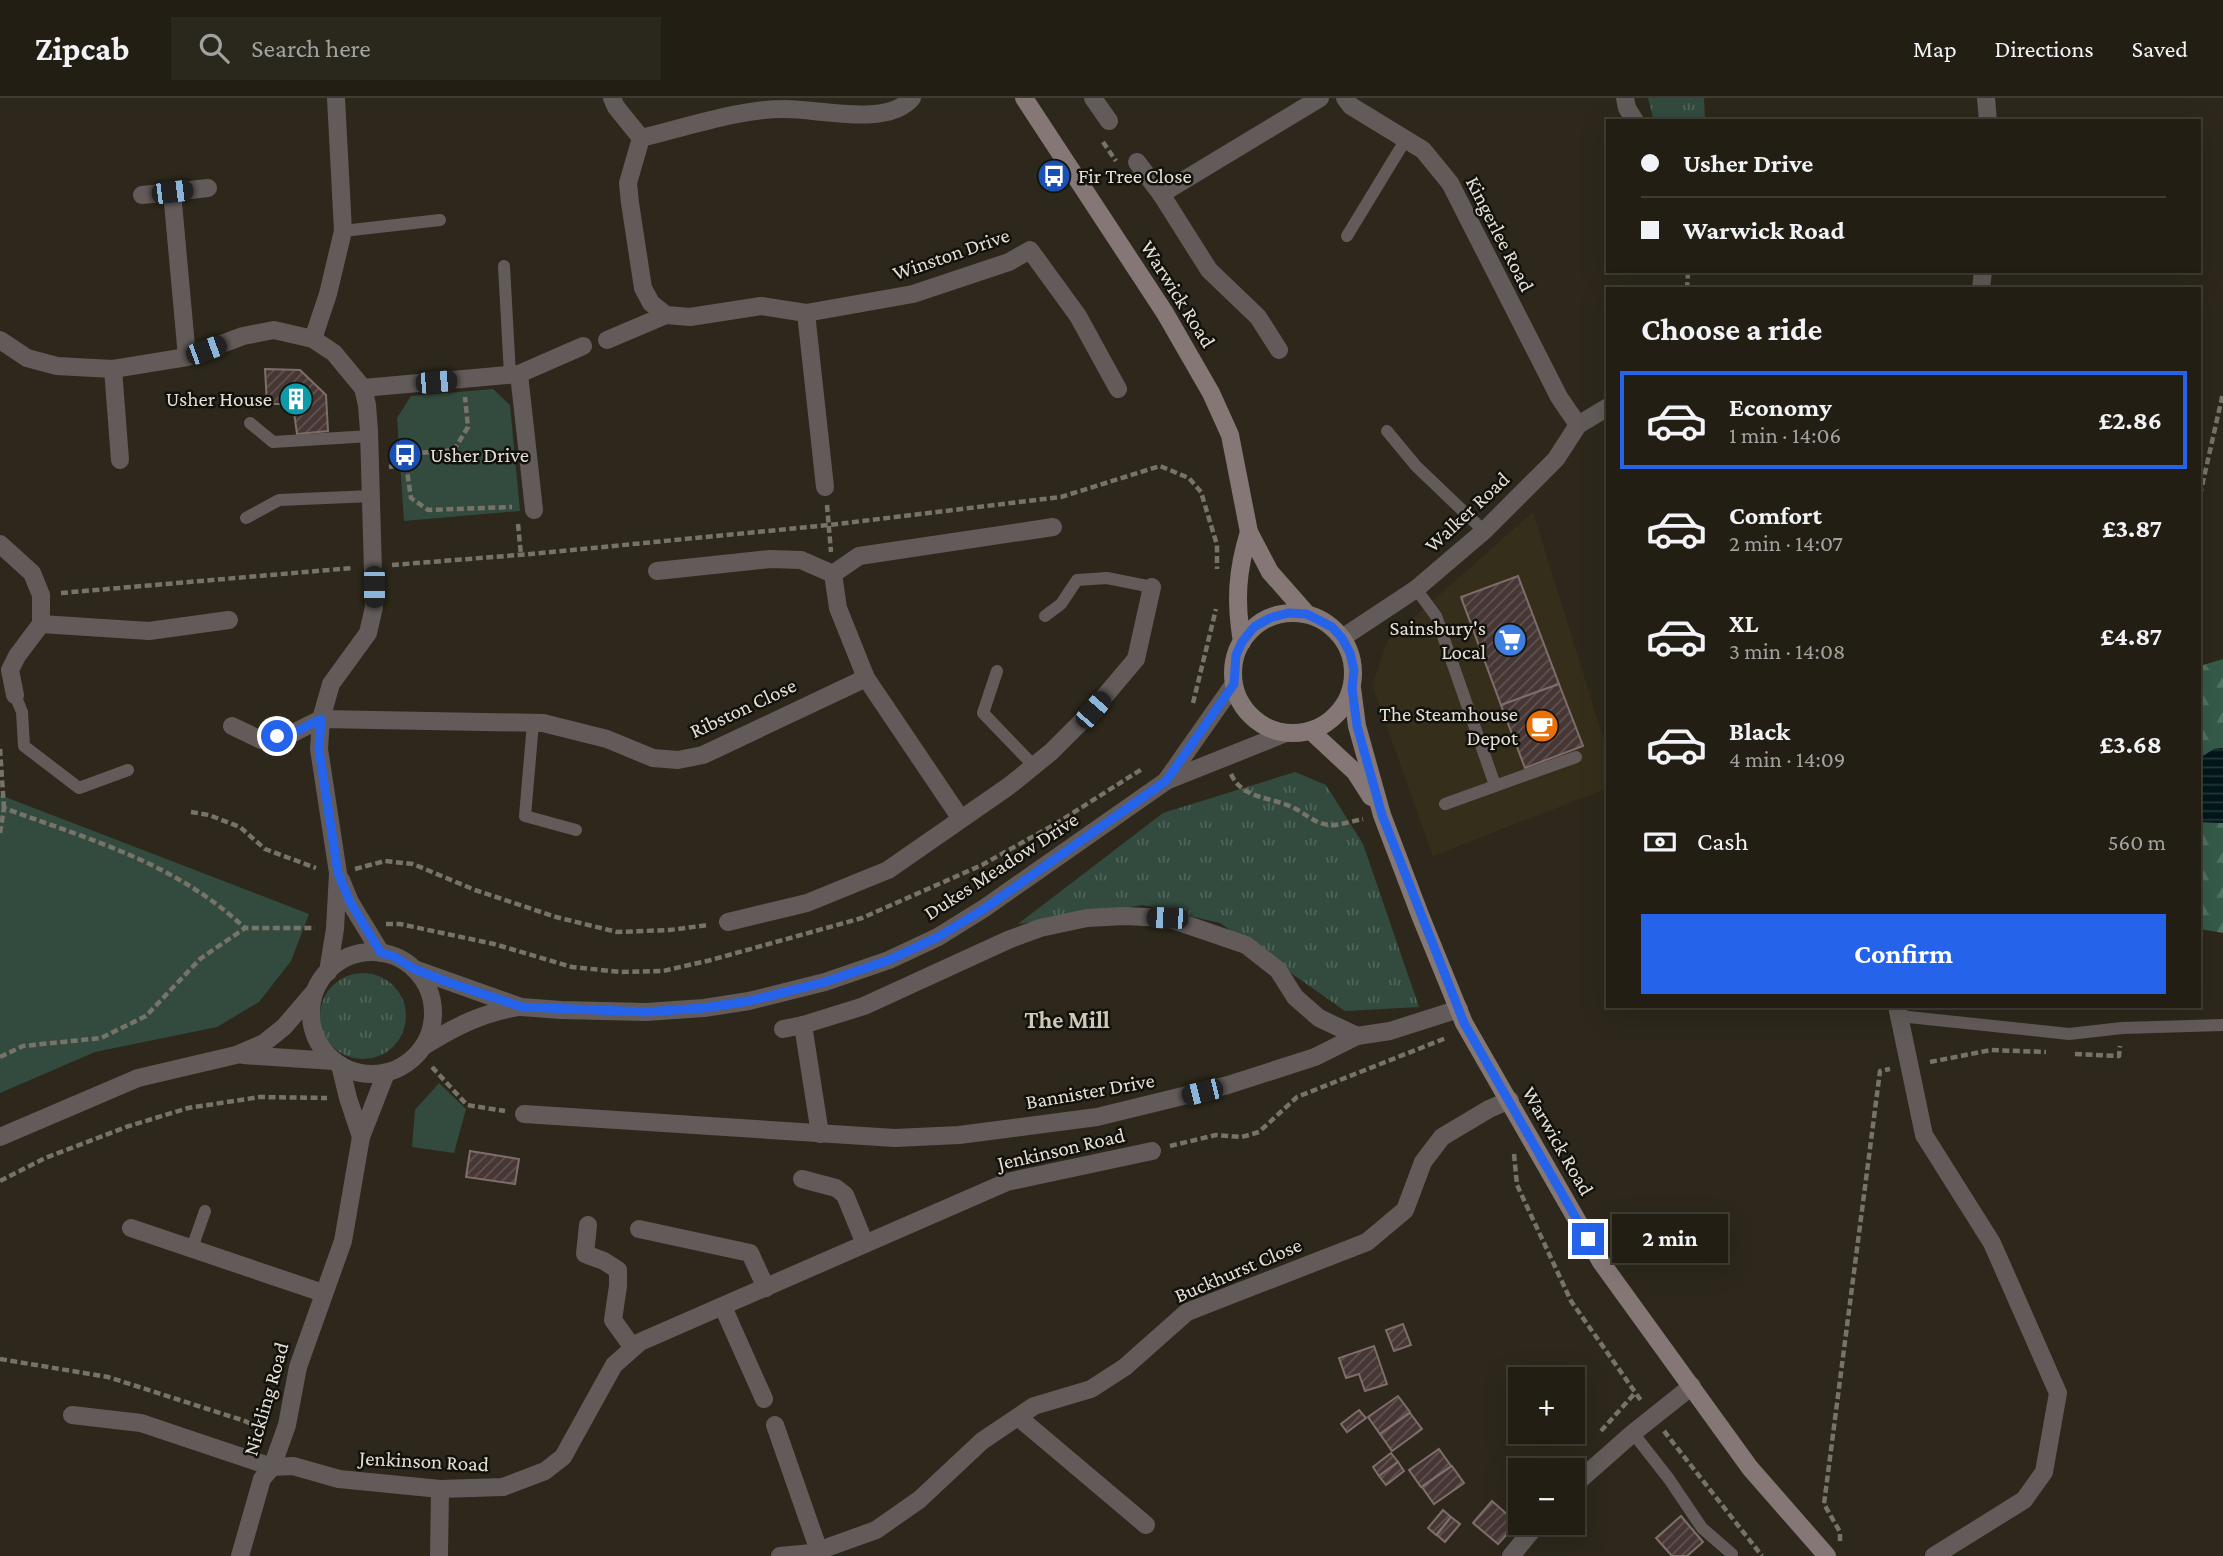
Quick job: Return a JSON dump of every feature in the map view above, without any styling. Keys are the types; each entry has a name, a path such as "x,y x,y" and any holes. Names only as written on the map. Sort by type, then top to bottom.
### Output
{"main road":[{"name":"Warwick Road","path":"1024,98 1165,313 1211,393 1230,435 1249,532 1270,572 1307,614"},
{"name":"Warwick Road","path":"1242,642 1237,615 1237,586 1239,563 1249,532"},
{"path":"1288,613 1307,614 1332,627 1342,638 1350,653 1354,670 1352,688 1345,705 1332,719 1312,732 1286,733 1267,727 1252,717 1240,701 1234,684 1236,655 1254,627 1270,618 1288,613"},
{"name":"Warwick Road","path":"1352,688 1357,726 1382,815 1464,1023 1601,1262 1750,1468 1834,1550"},
{"name":"Warwick Road","path":"1312,732 1355,772 1382,815"}],"street":[{"path":"313,339 328,294 343,231 337,98"},
{"path":"612,98 641,138"},
{"path":"641,138 783,108 855,114 884,113 906,106 912,98"},
{"path":"1093,98 1109,121"},
{"path":"1161,194 1320,98"},
{"name":"Kingerlee Road","path":"1345,98 1351,106 1423,150 1450,183 1559,397 1578,425"},
{"path":"1625,98 1633,119"},
{"path":"1986,98 1988,119"},
{"path":"607,340 666,315 651,303 643,288 630,203 628,183 641,138"},
{"path":"1137,162 1161,194 1209,270 1258,317 1279,350"},
{"path":"142,195 208,188"},
{"path":"172,192 187,357"},
{"name":"Winston Drive","path":"666,315 690,317 761,306 806,313 913,294 1009,262 1030,250 1078,316 1118,389"},
{"path":"806,313 825,487"},
{"path":"0,340 27,358 57,366 113,369 187,357 243,336 274,330 313,339 334,353 363,388 370,436 374,607 368,633 331,684 321,719 319,750 338,873 335,929 328,972"},
{"path":"363,388 515,374 583,346"},
{"path":"113,369 120,460"},
{"path":"515,374 534,510"},
{"name":"Walker Road","path":"1342,638 1416,589 1484,531 1556,459 1578,425 1606,408"},
{"path":"833,573 859,556 1053,527"},
{"path":"0,544 32,573 41,595 41,624 10,670 15,695"},
{"path":"657,571 770,559 801,560 833,573"},
{"path":"833,573 838,608 866,678 961,819"},
{"path":"728,922 807,903 888,870 1034,766 1093,710 1136,659 1152,587"},
{"path":"41,624 149,631 229,620"},
{"name":"Ribston Close","path":"321,719 543,723 607,739 653,758 678,760 703,755 866,678"},
{"name":"Dukes Meadow Drive","path":"1166,781 1234,684"},
{"path":"232,726 261,740 293,733 321,719"},
{"name":"Dukes Meadow Drive","path":"424,1046 457,1026 492,1012 522,1007 646,1012 704,1008 749,1001 825,982 889,960 938,937 984,909 1166,781 1286,733"},
{"path":"338,873 350,902 381,953"},
{"path":"783,1029 864,1006 1007,940 1040,928 1087,918 1124,916 1167,918 1246,945 1278,970 1295,997 1319,1018 1357,1035"},
{"path":"0,1137 138,1078 236,1055 264,1043 284,1027 328,972 343,960 362,953 393,956 414,969 423,979 432,1005 430,1033 424,1046 409,1062 386,1073 361,1073 337,1063 236,1055"},
{"name":"Dukes Meadow Drive","path":"414,969 522,1007"},
{"path":"316,989 311,1006 312,1024 317,1040 337,1063"},
{"name":"Bannister Drive","path":"524,1114 895,1138 959,1135 1097,1117 1228,1085 1315,1057 1357,1035 1390,1031 1459,1009"},
{"path":"1898,1011 1924,1135 1992,1243 2058,1394 2044,1472 2024,1500 1947,1553"},
{"path":"803,1025 820,1134"},
{"name":"Nickling Road","path":"337,1063 361,1137"},
{"name":"Nickling Road","path":"240,1556 262,1479 272,1467 287,1424 298,1367 344,1241 361,1137 386,1073"},
{"name":"Buckhurst Close","path":"780,1556 828,1551 876,1530 919,1500 982,1441 1034,1406 1091,1389 1125,1367 1186,1312 1367,1242 1405,1210 1423,1162 1442,1137 1489,1109 1510,1100"},
{"name":"Jenkinson Road","path":"72,1415 141,1423 272,1467 293,1466 339,1479 440,1489 503,1487 545,1471 563,1457 614,1366 640,1342 1007,1182 1152,1151"},
{"path":"802,1179 836,1188 845,1195 865,1244"},
{"path":"589,1225 585,1254 618,1270 613,1320 633,1348"},
{"path":"131,1228 323,1293"},
{"path":"639,1229 750,1253 766,1288"},
{"path":"723,1307 764,1399"},
{"path":"1585,1475 1692,1386"},
{"path":"1018,1417 1146,1525"},
{"path":"775,1425 828,1551"},
{"path":"439,1556 440,1489"},
{"path":"1511,1556 1528,1535"}],"lane":[{"path":"1347,236 1406,139"},
{"path":"343,231 440,220"},
{"path":"504,266 515,374"},
{"path":"250,423 272,442 370,436"},
{"path":"1387,431 1416,466 1484,531"},
{"path":"246,518 279,500 372,496"},
{"path":"1045,616 1061,604 1077,580 1107,578 1152,587"},
{"path":"1416,589 1436,616 1495,785"},
{"path":"997,671 983,713 1034,766"},
{"path":"15,695 22,712 24,746 79,788 128,770"},
{"path":"533,723 525,816 576,830"},
{"path":"1445,804 1576,757"},
{"path":"1898,1011 2070,1034 2122,1028 2223,1025"},
{"path":"191,1248 205,1211"},
{"path":"1633,1433 1702,1528 1732,1553"}],"path":[{"path":"1109,121 1094,129 1124,171 1137,162"},
{"path":"464,389 467,427 454,450 407,454 411,498 428,510 511,505 517,515 521,555"},
{"path":"2201,491 2223,393"},
{"path":"371,468 399,467 406,464"},
{"path":"825,487 833,573"},
{"path":"0,749 4,808 0,833"},
{"path":"1225,759 1234,780 1250,794 1268,802 1288,805 1318,823 1333,825 1382,815"},
{"path":"4,808 129,853 175,876 227,911 245,928"},
{"path":"191,813 240,827 265,849 316,868 338,873 385,861 413,864 475,890 556,917 617,932 670,930 728,922"},
{"path":"0,1056 23,1046 101,1038 146,1016 200,959 245,928 335,929"},
{"path":"1436,1017 1453,1050"},
{"path":"2068,1054 2119,1056 2122,1028"},
{"path":"1152,1151 1216,1135 1242,1137 1259,1132 1297,1097 1446,1038"},
{"path":"1834,1550 1840,1532 1824,1504 1880,1071 1991,1050 2055,1053"},
{"path":"432,1067 467,1105 524,1114"},
{"path":"0,1181 45,1158 126,1127 188,1108 260,1097 348,1098"},
{"path":"1514,1150 1517,1185 1571,1301 1653,1417 1762,1556"},
{"path":"0,1359 108,1377 245,1421 282,1439"}],"shaded area":[{"path":"1533,512 1606,747 1606,789 1433,856 1372,685 1388,640"},
{"path":"2223,748 2223,823 2201,822 2201,757 2214,749"}],"green space":[{"path":"1648,98 1704,98 1705,119 1653,119"},
{"path":"493,389 510,405 520,511 404,521 397,418 411,396"},
{"path":"2223,659 2223,748 2214,749 2201,757 2201,666"},
{"path":"1295,772 1326,785 1363,844 1419,1007 1345,1011 1220,923 1143,905 1018,924 1163,813"},
{"path":"0,795 309,914 291,961 259,1002 217,1027 95,1052 0,1093"},
{"path":"2201,822 2223,823 2223,933 2201,929"},
{"path":"363,973 380,976 394,985 403,999 406,1016 403,1033 394,1047 380,1056 363,1059 346,1056 332,1047 323,1033 320,1016 323,999 332,985 346,976"},
{"path":"439,1083 466,1109 454,1153 412,1147 415,1110"}],"building":[{"name":"Usher House","path":"265,369 300,370 326,395 328,431 297,434 294,412 285,404 267,404"},
{"name":"Sainsbury's Local","path":"1518,576 1559,684 1501,705 1461,597"},
{"name":"The Steamhouse Depot","path":"1559,684 1583,746 1525,768 1501,705"},
{"path":"470,1151 519,1159 515,1184 466,1177"},
{"path":"1403,1324 1411,1345 1394,1351 1386,1330"},
{"path":"1374,1346 1387,1384 1365,1391 1359,1374 1346,1378 1339,1358"},
{"path":"1398,1396 1410,1412 1380,1434 1368,1417"},
{"path":"1359,1410 1366,1418 1347,1432 1341,1424"},
{"path":"1410,1413 1422,1429 1392,1451 1380,1434"},
{"path":"1439,1449 1451,1466 1421,1487 1409,1470"},
{"path":"1391,1453 1398,1462 1379,1476 1373,1467"},
{"path":"1398,1462 1404,1471 1386,1485 1379,1476"},
{"path":"1452,1466 1464,1483 1434,1504 1422,1487"},
{"path":"1492,1501 1508,1515 1508,1533 1498,1544 1473,1523"},
{"path":"1443,1510 1451,1517 1436,1535 1428,1528"},
{"path":"1681,1516 1703,1542 1687,1556 1672,1556 1656,1538"},
{"path":"1451,1517 1460,1524 1445,1542 1437,1535"}],"place":[{"name":"Fir Tree Close","path":"1054,176"},
{"name":"Usher House","path":"296,399"},
{"name":"Usher Drive","path":"405,455"},
{"name":"Sainsbury's Local","path":"1510,640"},
{"name":"The Steamhouse Depot","path":"1542,726"}],"district":[{"name":"The Mill","path":"1067,1020"}],"route":[{"path":"277,736 293,733 321,719 319,750 338,873 350,902 381,953 468,990 522,1007 646,1012 704,1008 749,1001 825,982 889,960 938,937 984,909 1166,781 1234,684 1236,655 1254,627 1270,618 1288,613 1307,614 1332,627 1350,653 1354,670 1352,688 1357,726 1382,815 1464,1023 1588,1239"}]}
